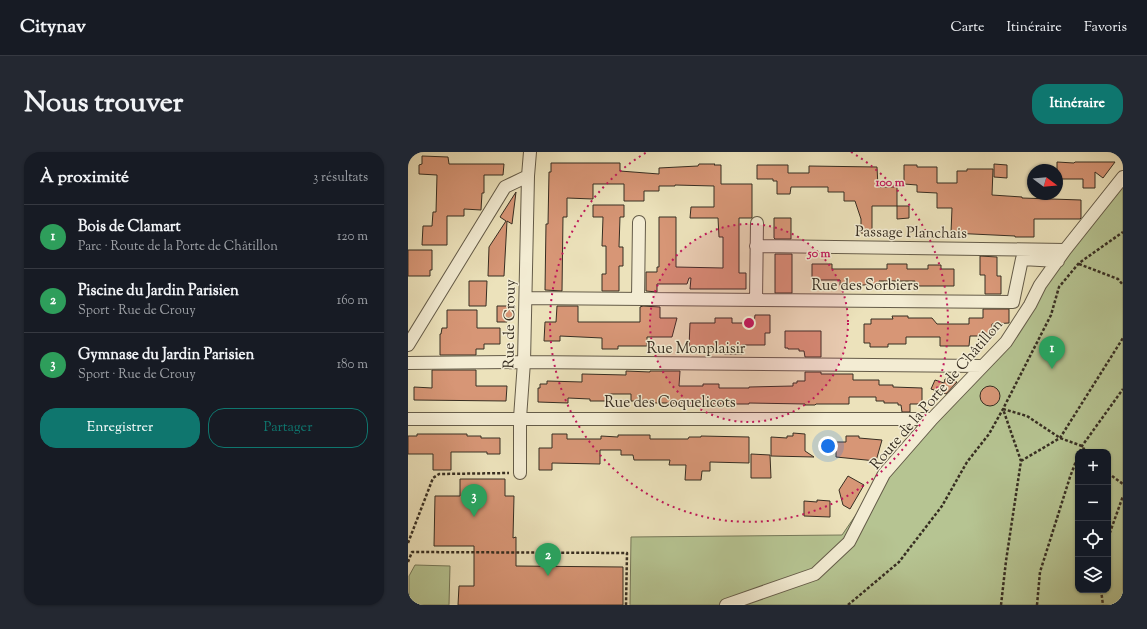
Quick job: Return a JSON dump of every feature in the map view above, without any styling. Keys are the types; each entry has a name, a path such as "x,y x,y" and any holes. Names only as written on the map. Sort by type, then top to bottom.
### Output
{"street":[{"name":"Rue de Crouy","path":"520,473 520,418 523,389 528,176 530,152"},
{"path":"408,345 505,187 528,176"},
{"name":"Route de la Porte de Châtillon","path":"726,605 815,574 849,542 884,474 932,419 1006,342 1030,305 1040,285 1123,177"},
{"path":"638,299 640,222"},
{"path":"756,300 757,223"},
{"name":"Passage Planchais","path":"756,246 1066,250"},
{"name":"Rue des Sorbiers","path":"526,298 1013,302 1022,259 1058,261"},
{"name":"Rue Monplaisir","path":"408,363 524,362 983,366"},
{"name":"Rue des Coquelicots","path":"408,419 932,419"}],"path":[{"path":"848,605 899,562 942,506 967,462 989,434 1003,409 1051,315 1059,287 1079,264 1123,232"},
{"path":"1079,264 1118,279 1123,285"},
{"path":"1021,461 1060,438 1123,338"},
{"path":"1081,449 1123,389"},
{"path":"1003,409 1027,416 1060,438 1082,446 1084,449"},
{"path":"1001,605 1021,461 1003,409"},
{"path":"1038,605 1040,572 1075,464"},
{"path":"408,543 433,478 439,474 520,473"},
{"path":"1111,475 1123,484"},
{"path":"1111,530 1123,496"},
{"path":"408,562 412,552 627,553 626,605"},
{"path":"1102,593 1104,605"}],"green space":[{"path":"1123,177 1123,605 630,605 631,537 842,535 884,474 1006,342"},
{"path":"415,565 450,566 449,605 409,605 409,576"}],"building":[{"path":"422,156 448,157 449,164 504,164 503,175 484,175 484,193 482,193 481,210 464,209 464,216 447,216 447,245 422,245 423,226 432,226 433,212 436,212 437,175 419,174 419,165 422,164"},
{"path":"1057,162 1115,162 1103,178 1095,172 1095,188 1083,188 1083,179 1063,179 1063,164 1057,164"},
{"path":"551,163 620,163 620,171 659,174 659,168 715,164 714,165 721,165 721,184 752,184 752,218 739,218 739,273 746,273 746,289 690,289 691,278 689,278 687,284 657,284 657,292 646,291 646,272 657,272 657,267 659,267 659,217 676,217 676,267 723,268 723,237 719,237 718,218 690,218 691,207 714,207 714,186 659,186 659,191 644,191 644,201 624,201 624,184 593,184 593,199 567,198 567,217 563,217 562,291 545,290 546,224 548,224 549,172 551,172"},
{"path":"994,164 1007,165 1007,178 994,177"},
{"path":"757,165 788,165 788,173 809,173 809,166 877,167 878,187 897,187 897,206 872,206 872,234 861,233 861,219 855,201 844,201 844,192 828,192 828,187 791,187 790,194 777,194 777,181 773,181 773,179 757,179"},
{"path":"904,165 917,165 917,167 937,167 937,183 957,183 957,171 967,171 967,169 993,169 992,195 1022,197 1027,198 1027,200 1081,200 1081,218 1034,219 1034,237 951,233 952,208 937,208 937,193 917,192 917,185 904,184"},
{"path":"516,192 512,224 507,221 504,276 488,276 489,247 506,221 500,217"},
{"path":"593,205 624,205 624,217 620,217 619,247 623,247 623,266 619,266 619,291 602,291 602,274 606,274 606,246 602,246 603,217 593,217"},
{"path":"897,206 909,206 909,218 897,219"},
{"path":"774,218 791,218 791,239 774,238"},
{"path":"408,250 432,250 432,270 430,270 430,276 408,276"},
{"path":"775,254 792,254 792,293 775,293"},
{"path":"980,256 997,257 997,276 1001,276 1001,294 985,294 985,275 980,275"},
{"path":"812,264 832,264 832,269 887,269 887,264 907,264 907,269 928,269 928,265 941,265 941,269 954,269 954,286 915,286 915,281 879,281 879,285 840,285 840,280 812,280"},
{"path":"469,281 487,281 486,306 469,306"},
{"path":"497,306 515,306 514,317 507,318 507,322 497,322"},
{"path":"557,306 578,306 578,322 640,322 640,307 643,306 660,307 660,318 677,318 672,337 647,337 647,346 618,346 618,349 602,349 602,338 560,336 560,341 544,341 545,322 556,322"},
{"path":"983,309 1009,309 1009,323 992,324 992,336 970,336 969,346 940,346 940,337 906,337 906,344 888,344 888,347 870,347 870,343 864,343 864,324 871,324 871,319 893,319 892,316 908,316 908,318 932,318 937,324 969,324 969,318 983,318"},
{"path":"447,310 477,310 477,328 500,328 500,344 484,344 484,349 476,349 476,355 440,355 440,334 442,328 447,328"},
{"path":"755,315 770,315 770,333 765,333 765,345 742,345 742,354 724,354 724,349 689,347 690,323 715,323 715,318 732,318 732,323 754,323"},
{"path":"785,331 821,331 821,357 805,357 804,351 785,348"},
{"path":"432,370 476,370 476,386 507,386 506,401 414,400 414,387 432,388"},
{"path":"626,371 680,371 679,386 719,384 719,388 793,386 793,383 797,383 797,381 805,381 805,372 821,372 821,374 853,374 853,380 879,380 879,385 922,388 922,404 910,404 910,412 902,412 901,405 898,405 898,403 884,403 884,401 876,401 876,397 849,397 849,404 703,404 631,401 631,394 608,394 608,401 590,401 590,399 568,398 568,403 538,402 538,388 540,388 540,384 547,384 547,381 582,382 582,374 626,375"},
{"path":"945,379 957,382 946,394 931,389 935,380 944,383"},
{"path":"990,386 997,389 1000,396 997,403 990,406 983,403 980,396 983,389"},
{"path":"793,433 805,434 805,451 814,457 771,456 771,437 787,438 787,436 793,436"},
{"path":"417,434 467,434 467,436 481,436 481,438 500,438 500,454 487,454 487,452 451,452 451,470 433,470 433,454 408,454 408,436 417,436"},
{"path":"552,434 567,434 567,439 601,439 601,436 618,437 618,435 650,435 650,439 688,439 689,437 701,436 749,437 749,463 710,462 710,471 702,471 701,480 685,480 686,465 669,465 670,460 634,460 633,455 621,455 621,450 600,450 600,464 552,463 552,470 539,470 539,448 552,448"},
{"path":"846,436 859,436 859,438 882,440 876,461 836,457 836,442 846,442"},
{"path":"751,454 770,455 771,478 751,478"},
{"path":"848,476 864,485 850,509 843,505 839,490"},
{"path":"460,479 505,479 505,496 514,496 513,538 516,537 516,566 623,567 623,605 458,605 459,586 474,586 474,546 434,546 435,496 460,496"},
{"path":"817,500 830,501 830,517 804,516 804,501 817,502"}],"place":[{"name":"Bois de Clamart","path":"1052,369"},
{"name":"Gymnase du Jardin Parisien","path":"474,517"},
{"name":"Piscine du Jardin Parisien","path":"548,576"}]}
